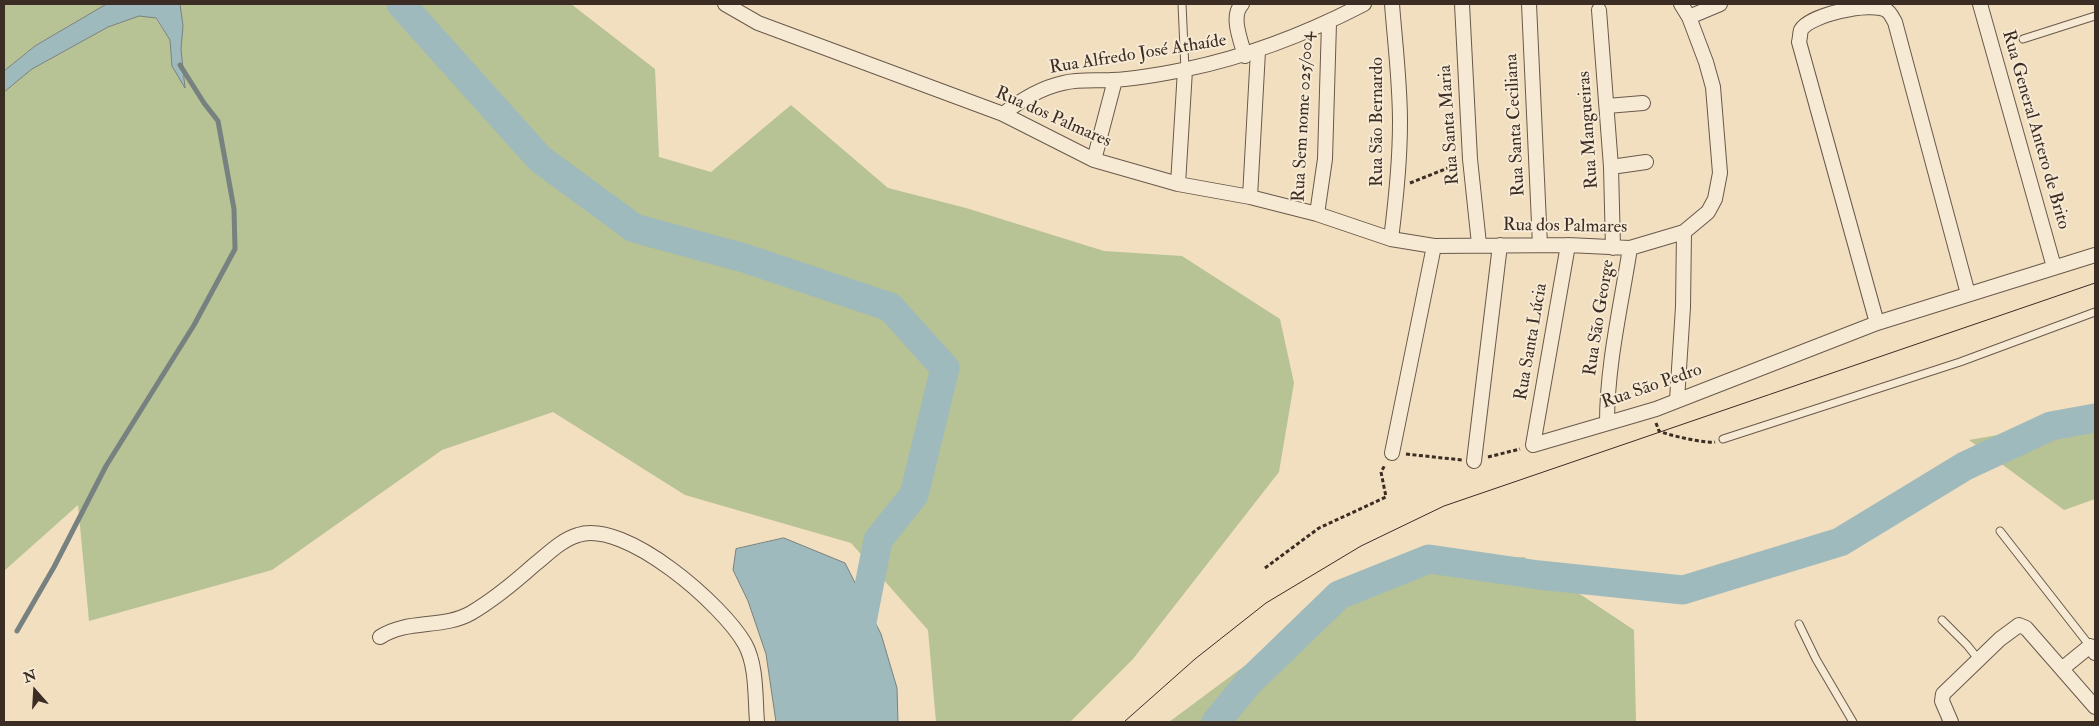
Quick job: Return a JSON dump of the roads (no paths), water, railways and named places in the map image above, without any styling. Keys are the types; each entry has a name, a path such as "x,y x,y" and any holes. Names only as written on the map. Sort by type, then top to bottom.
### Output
{"street":[{"name":"Rua dos Palmares","path":"726,4 758,23 1003,114 1094,160 1178,184 1250,197 1317,214 1391,240 1434,246 1478,244 1568,245 1613,248 1630,248 1684,232 1708,212 1715,199 1720,173 1713,87 1689,17 1681,4"},
{"path":"1242,4 1237,10 1236,17 1245,56"},
{"name":"Rua Alfredo José Athaíde","path":"1003,114 1028,97 1064,83 1115,80 1186,70 1245,56 1329,22 1364,4"},
{"name":"Rua São Bernardo","path":"1391,240 1398,188 1400,123 1399,80 1392,4"},
{"name":"Rua Santa Maria","path":"1462,4 1470,159 1478,244"},
{"name":"Rua Santa Ceciliana","path":"1529,4 1540,245"},
{"path":"1689,17 1720,4"},
{"path":"1878,7 1892,4"},
{"name":"Rua General Antero de Brito","path":"1980,4 2054,267"},
{"path":"1877,322 1799,42 1801,30 1814,20 1845,10 1872,6 1878,7 1891,14 1895,22 1968,294"},
{"name":"Rua Mangueiras","path":"1599,10 1611,167 1613,248"},
{"name":"Rua Sem nome 025/004","path":"1317,214 1325,158 1329,22"},
{"path":"1250,197 1258,51"},
{"path":"1178,184 1186,70"},
{"path":"1094,160 1115,80"},
{"path":"1607,106 1643,103"},
{"path":"1611,167 1646,162"},
{"path":"1677,400 1684,232"},
{"path":"1474,461 1500,245"},
{"name":"Rua Santa Lúcia","path":"1533,445 1568,245"},
{"path":"1392,452 1434,246"},
{"name":"Rua São George","path":"1607,423 1607,394 1610,368 1630,248"},
{"name":"Rua São Pedro","path":"1533,445 1656,408 1877,322 2095,255"},
{"path":"380,637 393,629 443,622 470,613 514,582 558,546 577,535 592,531 608,534 653,555 714,606 737,633 750,658 757,722"},
{"path":"1951,722 1945,708 1943,694 2015,627 2023,626 2094,701"},
{"path":"2063,668 2092,649"}],"lane":[{"path":"1182,4 1186,70"},
{"path":"2023,39 2095,16"},
{"path":"1722,439 1960,362 2095,312"},
{"path":"2000,531 2092,649"},
{"path":"1942,620 1979,660"},
{"path":"1799,624 1816,660 1853,722"}],"water":[{"path":"107,4 180,4 183,26 181,49 185,88 172,66 170,40 156,18 139,16 108,27 32,69 4,92 4,71 35,46"},
{"path":"784,538 845,563 881,634 897,688 898,722 776,722 766,654 748,601 733,570 736,549"}],"waterway":[{"path":"401,4 540,159 634,228 744,258 890,307 945,368 914,495 878,540 862,622 870,722"},
{"path":"17,631 54,567 106,466 194,325 235,249 234,209 218,121 180,65"},
{"path":"1216,722 1249,682 1339,595 1429,559 1539,575 1683,590 1840,542 1965,466 2051,426 2095,418"}],"tram line":[{"path":"1124,722 1195,659 1266,603 1361,546 1444,506 2095,283"}]}
